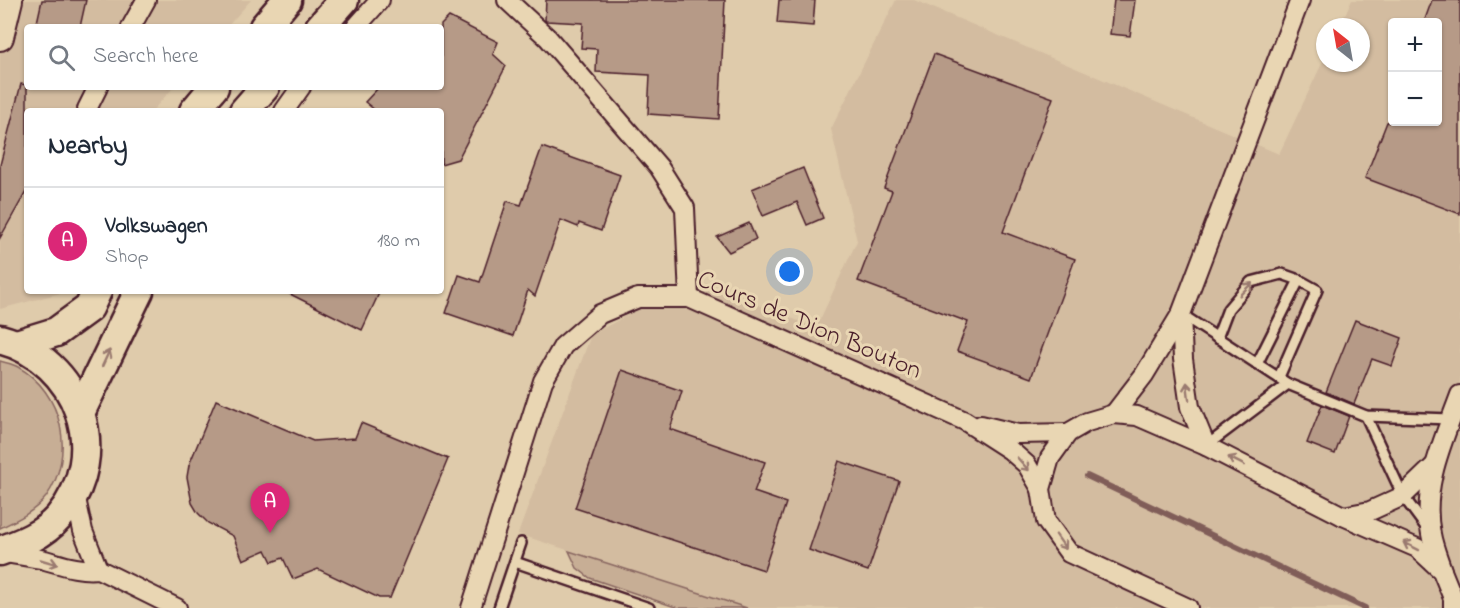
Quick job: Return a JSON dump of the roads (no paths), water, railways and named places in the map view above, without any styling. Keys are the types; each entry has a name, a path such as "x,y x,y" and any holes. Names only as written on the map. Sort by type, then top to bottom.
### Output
{"main road":[{"path":"267,24 287,0"},
{"path":"323,24 344,0"},
{"path":"196,108 212,90"},
{"path":"247,108 262,90"},
{"path":"8,341 56,332 89,308 96,294"},
{"path":"81,411 138,298"},
{"path":"0,551 33,538 58,518 75,494 81,477 86,444 81,411 66,382 44,359 8,341"}],"street":[{"path":"1,31 9,0"},
{"path":"133,24 146,0"},
{"path":"359,24 380,0"},
{"path":"507,0 548,38 659,167 685,208 689,298"},
{"path":"1114,414 1144,375 1181,314 1300,0"},
{"path":"88,108 96,90"},
{"path":"286,108 299,90"},
{"name":"Cours de Dion Bouton","path":"471,608 543,381 563,346 600,314 638,298 689,298 965,421 1010,450 1026,465 1041,489"},
{"path":"1181,314 1190,407 1206,446"},
{"path":"1455,603 1442,571 1431,533 1430,500 1434,466 1460,395"},
{"path":"1188,608 1069,553 1047,521 1041,489 1050,458 1068,433 1087,422 1114,414 1137,416 1206,446 1343,516 1417,548 1442,571"},
{"name":"Cours de Dion Bouton","path":"965,421 1018,434 1068,433"},
{"path":"1343,516 1370,511 1403,496 1434,466"},
{"path":"75,494 83,531 98,569"},
{"path":"0,551 45,560 65,567 98,569 177,608"}],"lane":[{"path":"1217,338 1228,309 1251,282 1282,274 1317,290 1279,378"},
{"path":"1257,364 1299,280"},
{"path":"1181,314 1288,384 1366,416 1451,419"},
{"path":"1206,446 1288,384"},
{"path":"1366,416 1403,496 1431,533"},
{"path":"500,608 521,543"},
{"path":"515,562 650,608"},
{"path":"613,608 617,597"}],"waterway":[{"path":"1087,476 1365,608"}],"place":[{"name":"Volkswagen","path":"270,533"}]}
